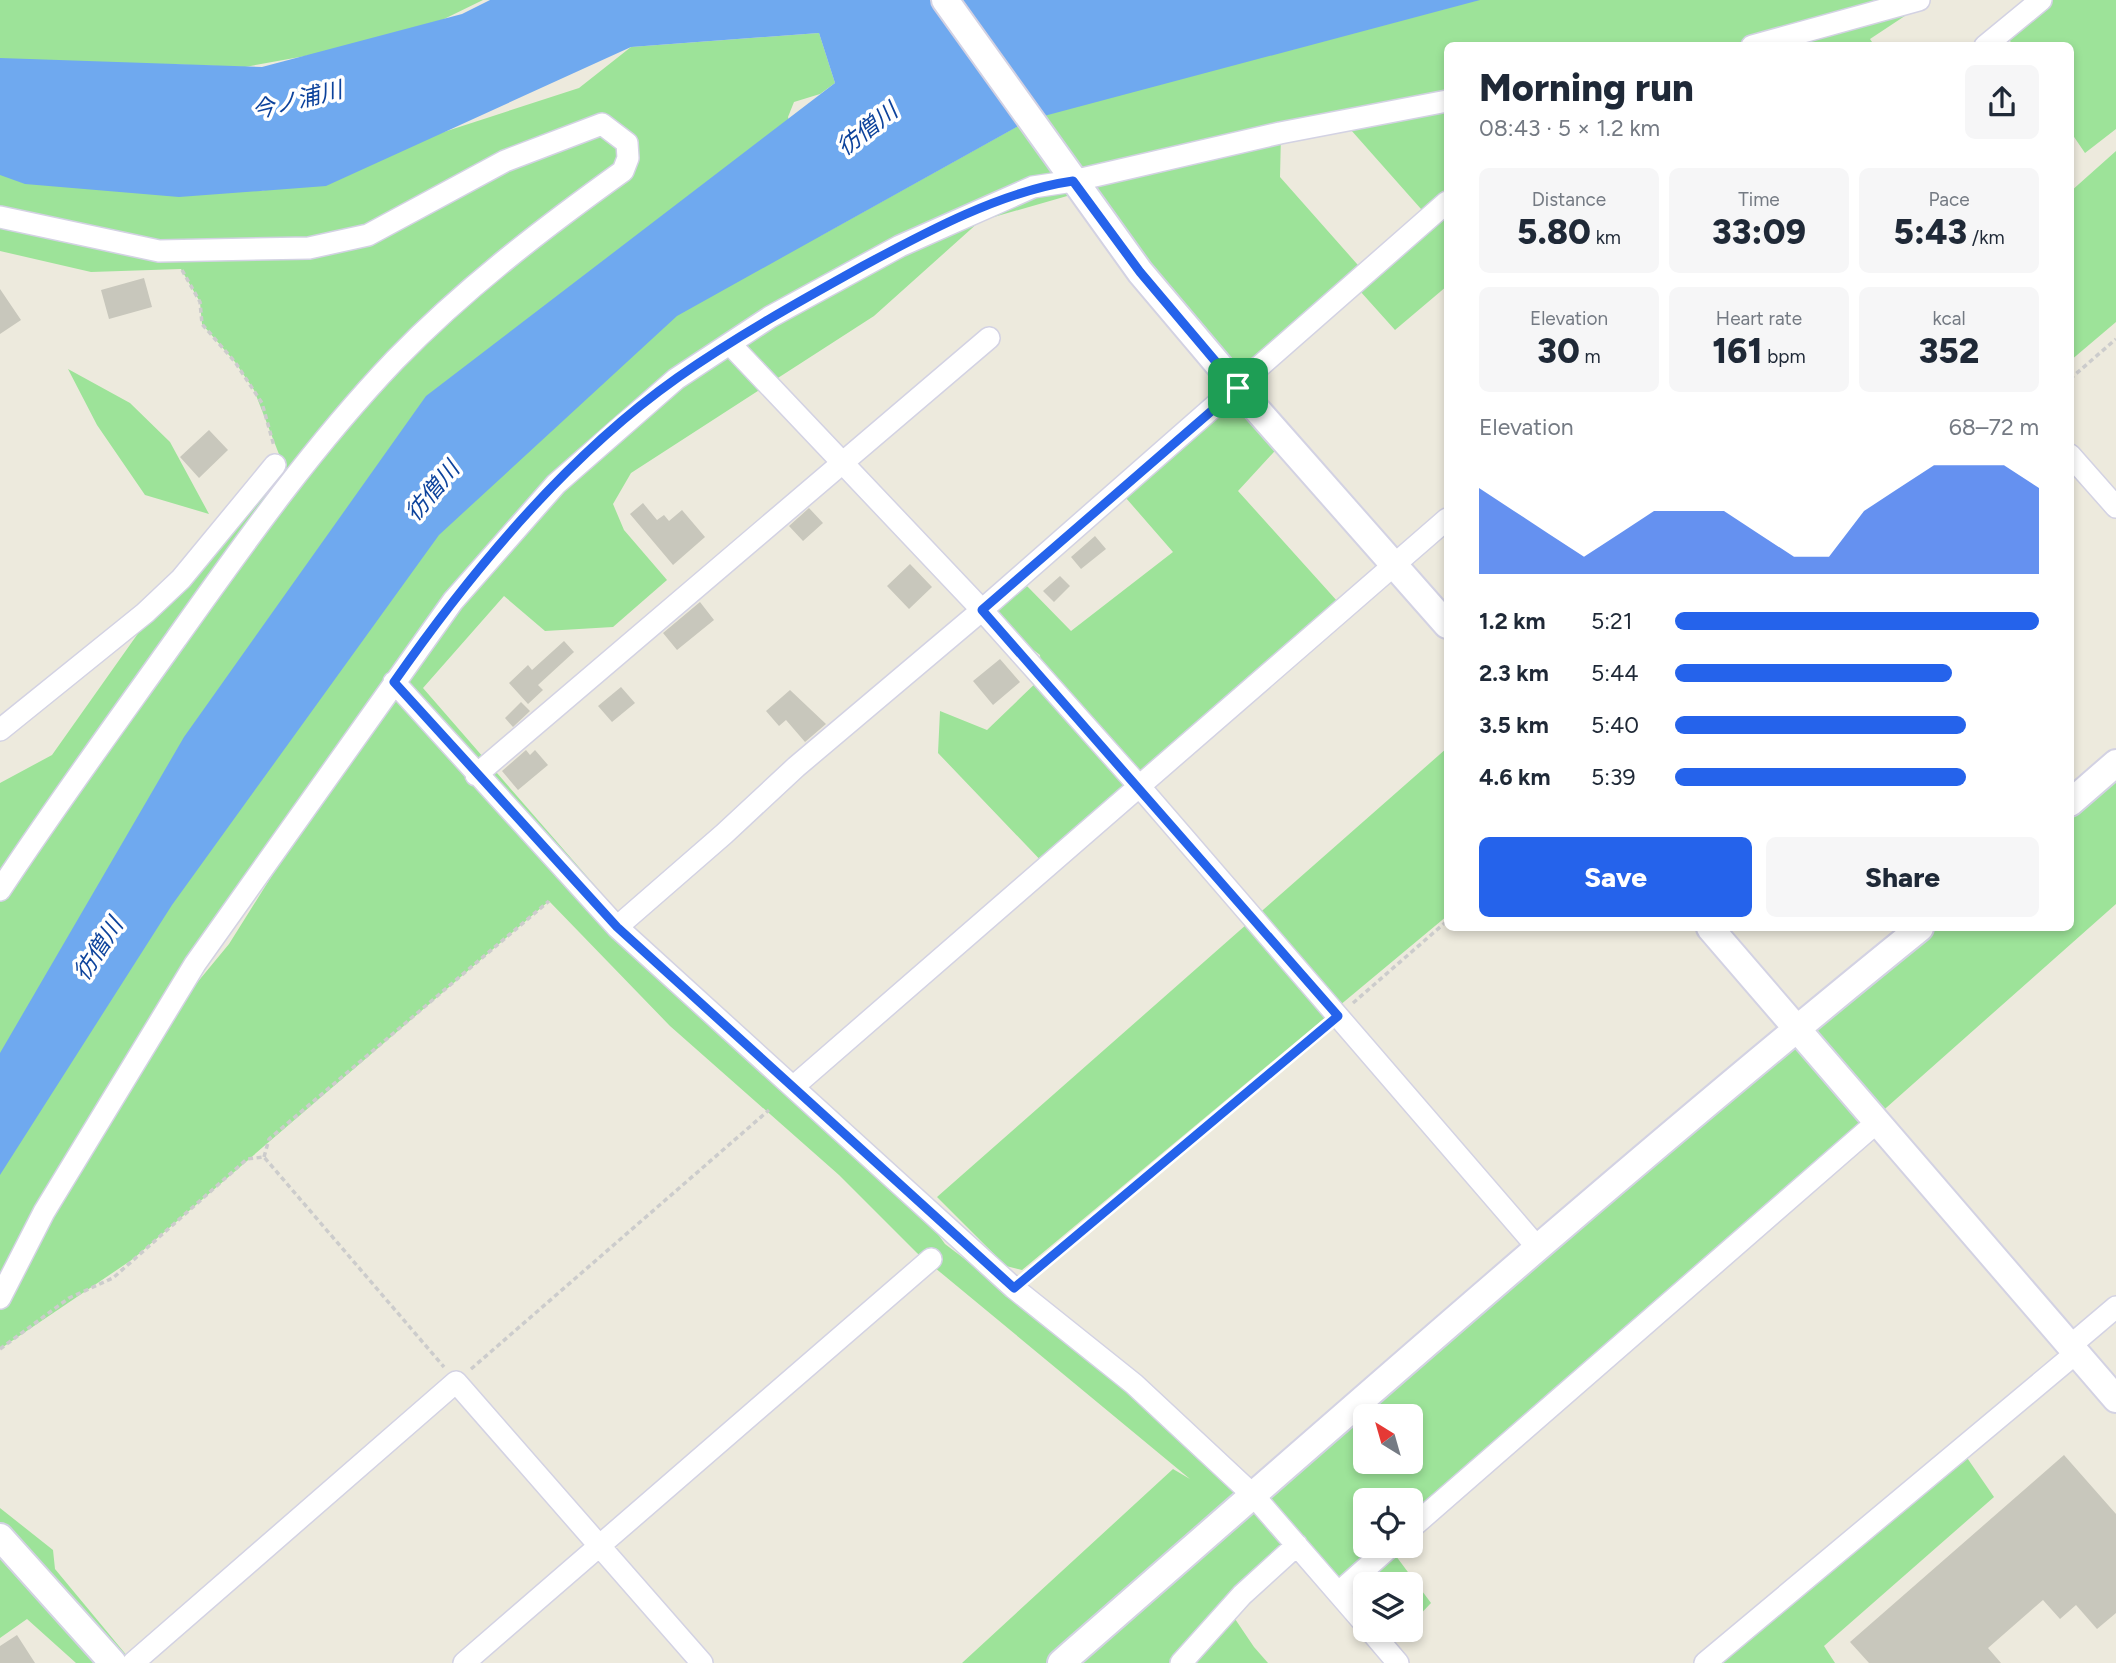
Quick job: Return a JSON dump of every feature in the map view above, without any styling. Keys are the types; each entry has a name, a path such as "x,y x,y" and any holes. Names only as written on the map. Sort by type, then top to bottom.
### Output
{"street":[{"path":"945,0 1069,177 1140,272 1238,388 1444,622"},
{"path":"1767,42 1919,0"},
{"path":"1990,42 2041,0"},
{"path":"0,1298 44,1212 195,964 453,601 556,484 676,379 770,317 900,246 1033,187 1069,177 1444,101"},
{"path":"0,217 159,251 309,247 368,235 505,161 603,124 627,143 628,158 623,171 549,223 472,286 396,359 330,430 277,498 0,890"},
{"path":"617,927 724,834 796,766 982,610 1444,205"},
{"path":"475,775 989,338"},
{"path":"730,344 982,610 1140,787 1538,1248"},
{"path":"2074,459 2116,507"},
{"path":"0,730 145,613 180,579 275,465"},
{"path":"793,1087 1444,522"},
{"path":"394,682 475,775 617,927 1014,1288 1134,1384 1253,1495 1353,1611"},
{"path":"2074,800 2116,763"},
{"path":"1713,931 2116,1399"},
{"path":"1061,1663 1538,1248 1797,1027 1916,931"},
{"path":"1423,1518 1876,1123"},
{"path":"464,1663 931,1259"},
{"path":"1705,1663 2073,1350 2116,1307"},
{"path":"133,1663 456,1382 702,1663"},
{"path":"0,1536 113,1663"},
{"path":"1181,1663 1242,1595 1297,1545"},
{"path":"1338,1593 1377,1558"},
{"path":"1380,1642 1398,1663"}],"path":[{"path":"181,269 200,302 202,324 235,362 262,403 275,451 275,465"},
{"path":"2074,376 2116,339"},
{"path":"264,1157 269,1139 549,901"},
{"path":"1014,1288 1444,924"},
{"path":"264,1157 456,1382 769,1110"},
{"path":"0,1349 69,1298 113,1278 247,1159 264,1157"}],"green space":[{"path":"0,0 483,0 442,20 311,55 245,67 164,64 262,191 579,88 631,47 819,33 835,83 820,94 794,102 788,117 820,236 1029,120 1420,0 1929,0 1870,39 1872,42 1444,42 1444,206 1429,218 1343,121 1281,134 1280,177 1365,273 1238,388 1081,192 980,221 874,316 631,473 613,504 624,530 667,580 613,627 545,631 504,596 423,688 692,997 910,1195 945,1244 1155,1404 1253,1494 1353,1411 1353,1474 1423,1474 1423,1404 1362,1404 1932,931 2074,931 2074,813 2116,778 2116,904 1423,1518 1423,1488 1353,1488 1353,1558 1397,1558 1408,1572 1353,1572 1353,1610 1297,1545 1231,1613 1268,1663 962,1663 1173,1469 1190,1479 917,1253 839,1175 670,1026 549,901 133,1259 0,1349 0,783 52,755 144,625 282,462 254,390 235,362 202,324 200,302 181,269 91,272 0,251","holes":["293,842 229,944 177,1007"]},
{"path":"2041,0 2116,0 2116,129 2085,153 2074,137 2074,42 2011,42 2002,30"},
{"path":"2116,151 2116,322 2074,358 2074,188"},
{"path":"1444,216 1444,289 1395,330 1360,291"},
{"path":"68,369 130,403 170,442 209,514 145,495 97,425"},
{"path":"1229,406 1284,441 1238,491 1338,602 1047,867 938,753 940,711 987,730 1042,677 1040,655 982,610 1025,584 1071,631 1173,552 1119,490"},
{"path":"1444,751 1444,918 1022,1270 1006,1266 937,1197"},
{"path":"1961,1449 1994,1497 1824,1646 1835,1663 1705,1663"},
{"path":"0,1508 53,1550 55,1569 133,1663 76,1663 27,1619 0,1638"},
{"path":"1423,1592 1431,1603 1423,1611"}],"water":[{"path":"490,0 1480,0 1029,120 677,316 439,535 172,905 0,1175 0,1053 184,737 426,396 835,83 819,33 631,47 326,186 179,197 25,184 0,175 0,58 262,67 462,14"}],"building":[{"path":"144,278 152,307 109,319 101,290"},
{"path":"0,289 21,320 0,334"},
{"path":"209,430 228,450 199,478 180,457"},
{"path":"643,503 657,520 664,515 669,521 682,510 705,537 673,565 630,514"},
{"path":"809,508 823,523 803,541 789,526"},
{"path":"1095,536 1106,549 1081,569 1071,557"},
{"path":"910,564 932,587 909,609 887,586"},
{"path":"1060,576 1070,586 1054,602 1043,591"},
{"path":"700,602 714,620 677,650 663,633"},
{"path":"564,641 574,652 538,685 543,690 528,704 509,683 528,665 532,670"},
{"path":"1000,659 1020,682 993,705 973,681"},
{"path":"621,687 635,703 612,722 598,706"},
{"path":"790,690 826,724 805,742 786,720 779,726 766,711"},
{"path":"521,702 530,711 513,727 505,718"},
{"path":"526,750 530,755 535,750 548,765 518,790 502,771"},
{"path":"2064,1455 2116,1514 2116,1613 2097,1629 2076,1605 2060,1619 2043,1600 1988,1648 2001,1663 1869,1663 1850,1642"},
{"path":"17,1635 35,1663 0,1663 0,1646"}],"route":[{"path":"1073,181 1140,272 1238,388 982,610 1140,787 1338,1016 1014,1288 617,927 475,775 394,682 453,601 508,535 556,484 614,430 676,379 770,317 900,246 1033,187 1073,181"}],"water label":[{"name":"今ノ浦川","path":"297,100"},
{"name":"彷僧川","path":"867,129"},
{"name":"彷僧川","path":"432,491"},
{"name":"彷僧川","path":"98,949"}]}
